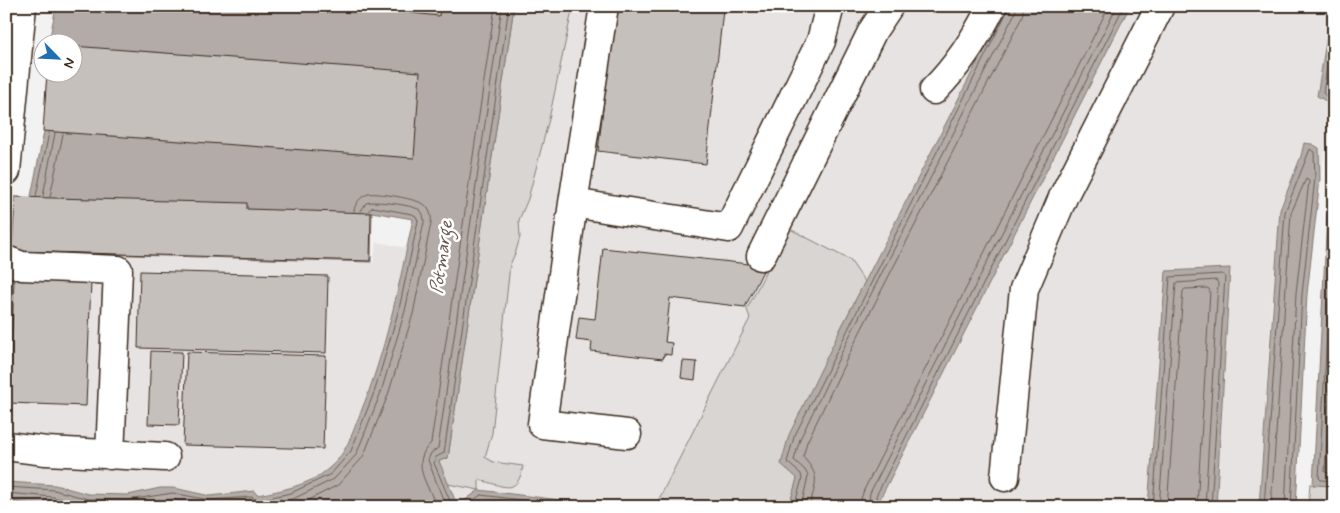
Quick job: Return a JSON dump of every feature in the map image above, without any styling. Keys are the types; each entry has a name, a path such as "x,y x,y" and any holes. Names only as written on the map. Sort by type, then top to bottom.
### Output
{"lane":[{"path":"6,171 22,6"},
{"path":"604,6 573,203 542,424 627,434"},
{"path":"573,203 729,228 820,41 830,6"},
{"path":"761,256 873,30 889,6"},
{"path":"934,90 955,69 973,43 992,6"},
{"path":"1005,477 1024,289 1064,195 1160,6"},
{"path":"6,260 22,266 118,270 110,455"},
{"path":"6,446 46,451 165,457"}],"shaded area":[{"path":"514,6 1006,6 840,330 789,507 617,507 479,490 464,501 455,500 438,461 448,458"},
{"path":"514,6 573,6 549,119 528,199 519,220 520,237 510,265 492,433 485,457 493,462 523,466 517,482 513,486 502,486 479,480 479,490 448,484 438,461 448,458"},
{"path":"1130,6 1332,6 1317,96 1331,101 1334,99 1320,179 1319,148 1304,144 1272,300 1259,507 1216,507 1230,269 1166,271 1148,507 884,507 880,499"},
{"path":"788,228 850,260 865,282 840,330 789,507 655,507 750,318 746,307 748,307"},
{"path":"377,242 407,248 395,308 370,388 346,449 328,470 290,489 257,495 254,491 210,496 174,488 160,488 128,495 88,494 55,485 6,482 6,251 373,262"},
{"path":"1310,484 1334,486 1334,507 1308,507"}],"water":[{"name":"Potmarge","path":"56,6 514,6 448,458 439,461 455,500 464,501 479,490 617,507 6,507 6,482 55,485 88,494 128,495 160,488 174,488 210,496 254,491 257,495 275,492 304,483 321,475 344,451 369,390 391,318 413,219 372,212 371,262 29,252 31,196 44,132 47,82 82,82 82,32 51,32"},
{"path":"1006,6 1130,6 880,499 884,507 789,507 797,478 781,464 789,435 840,330"},
{"path":"1332,6 1334,6 1334,94 1331,101 1326,101 1317,96"},
{"path":"1304,143 1312,144 1319,148 1320,179 1307,294 1296,507 1259,507 1280,210 1301,156"},
{"path":"1334,173 1334,486 1313,485 1327,216"},
{"path":"1230,268 1216,507 1148,507 1166,271"}],"building":[{"path":"348,6 440,6 439,16"},
{"path":"615,6 691,6 723,10 706,164 598,151"},
{"path":"82,47 420,72 414,158 43,131 46,82 82,82"},
{"path":"15,197 247,203 247,209 371,213 370,261 12,251"},
{"path":"603,248 749,264 763,271 745,307 670,298 665,342 672,343 671,355 664,354 663,359 591,351 592,342 576,340 579,317 595,319"},
{"path":"140,271 328,276 326,353 138,348"},
{"path":"14,279 91,282 86,406 9,403"},
{"path":"151,351 182,352 179,425 148,424"},
{"path":"187,352 326,356 323,449 183,445"},
{"path":"683,361 697,362 695,380 681,378"}]}
